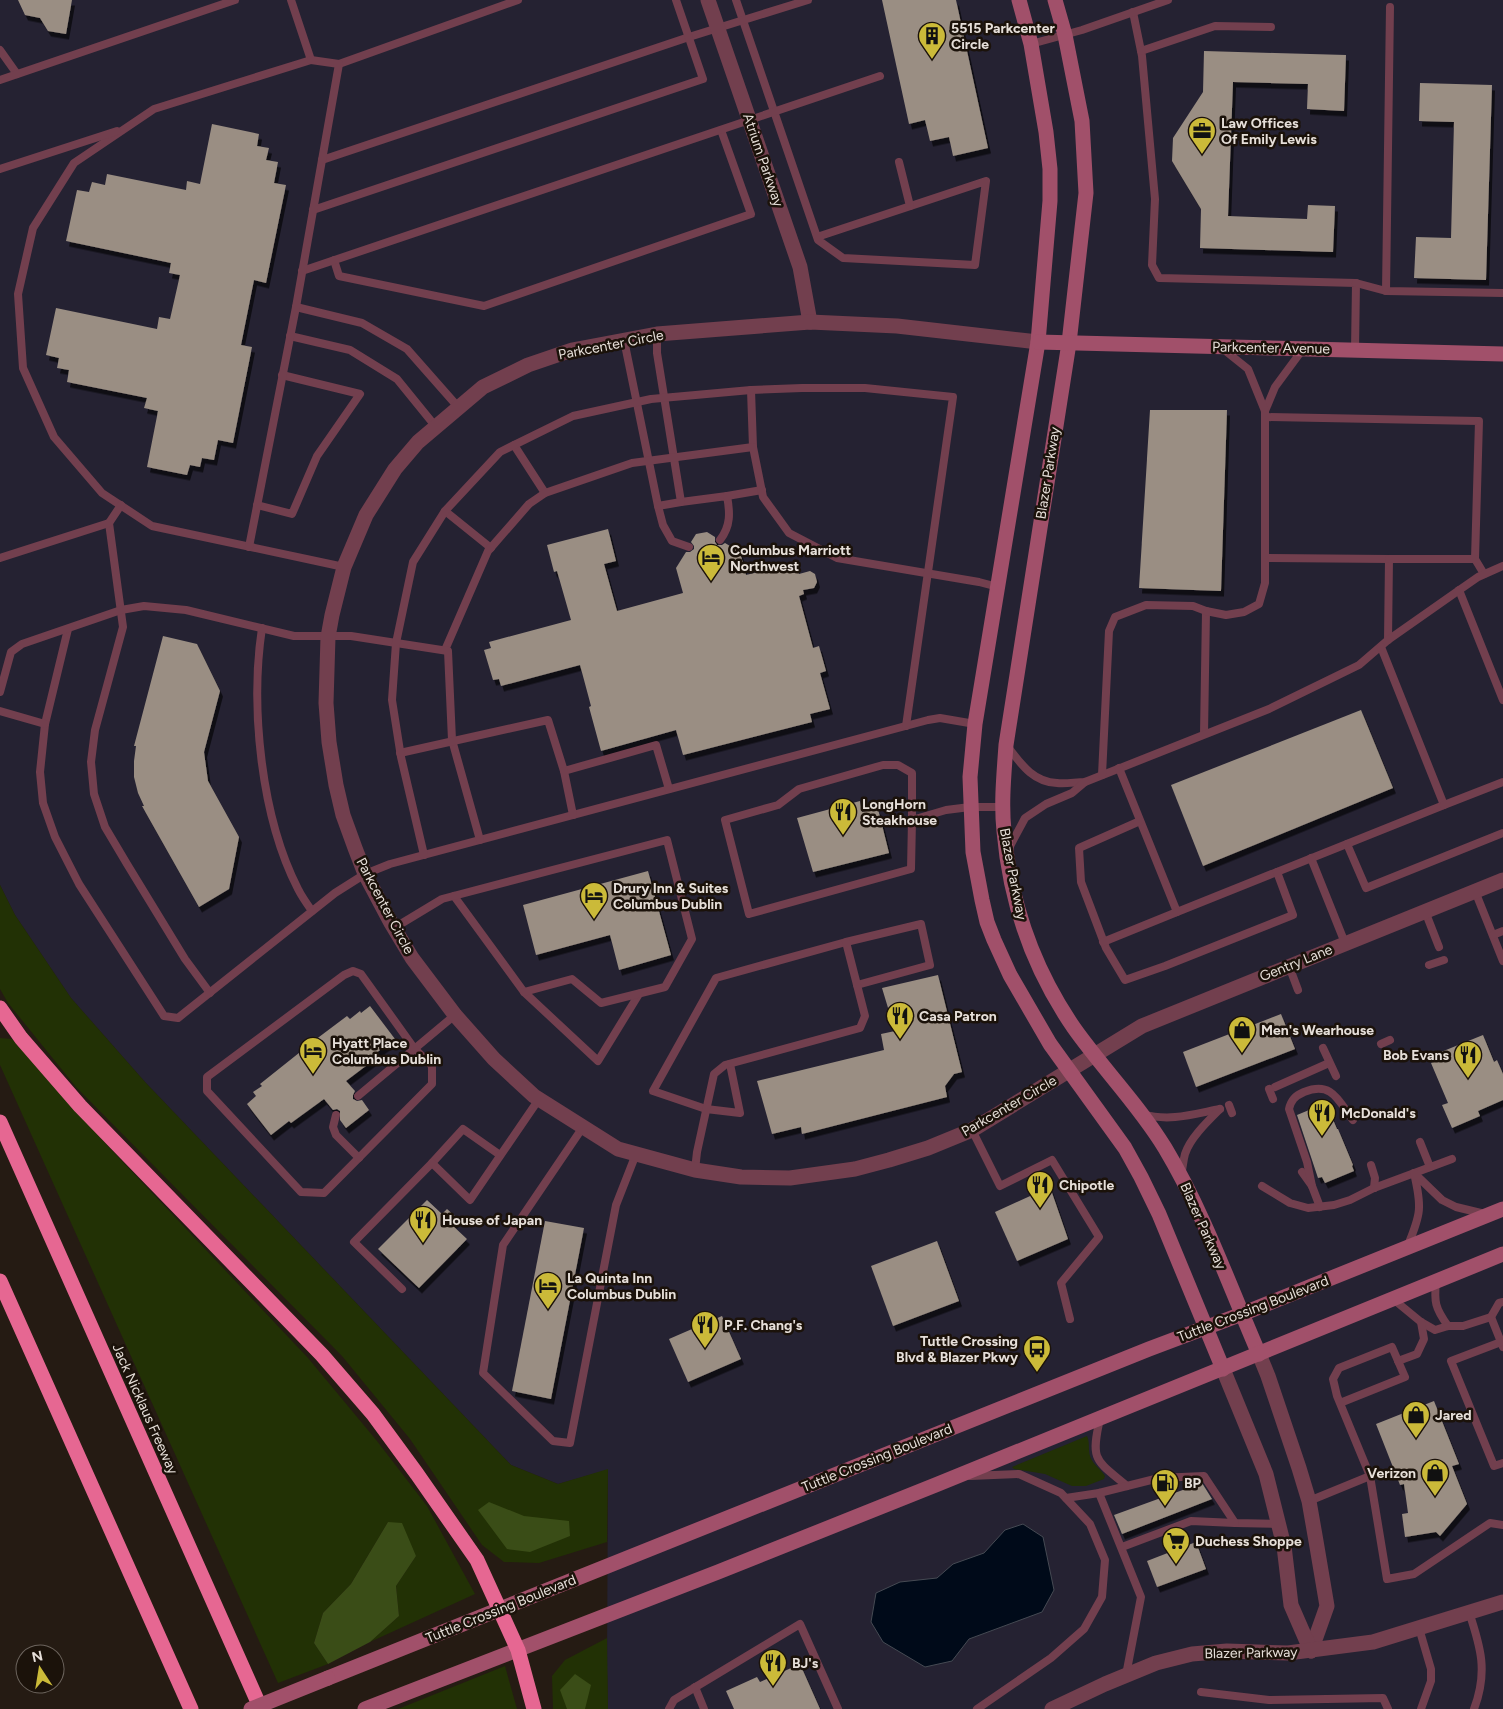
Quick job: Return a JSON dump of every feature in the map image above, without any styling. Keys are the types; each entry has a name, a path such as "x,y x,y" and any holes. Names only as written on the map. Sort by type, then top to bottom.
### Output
{"highway":[{"path":"0,1008 21,1038 80,1106 322,1355 373,1414 477,1560 518,1650 534,1709"},
{"name":"Jack Nicklaus Freeway","path":"0,1122 261,1709"},
{"path":"0,1280 191,1709"}],"street":[{"name":"Atrium Parkway","path":"708,0 800,267 810,322"},
{"name":"Blazer Parkway","path":"1019,0 1031,44 1046,132 1050,169 1050,201 1038,342 975,724 970,777 972,852 987,922 1010,975 1050,1044 1125,1148 1159,1214 1266,1474 1284,1546 1291,1605 1311,1651"},
{"name":"Blazer Parkway","path":"1055,0 1066,35 1082,121 1086,194 1069,343 1006,745 1003,807 1006,854 1019,914 1037,964 1054,996 1074,1027 1141,1114 1181,1176 1204,1223 1259,1354 1309,1501 1327,1606 1311,1651"},
{"name":"Parkcenter Circle","path":"1038,342 897,326 810,322 657,334 572,350 528,365 483,387 418,442 395,469 366,515 344,567 328,637 326,703 329,742 343,816 366,874 412,958 455,1015 494,1059 539,1099 618,1149 695,1170 741,1177 790,1178 855,1169 928,1148 972,1130 1094,1055"},
{"name":"Parkcenter Avenue","path":"1038,342 1503,354"},
{"name":"Gentry Lane","path":"1094,1055 1142,1026 1503,880"},
{"name":"Tuttle Crossing Boulevard","path":"251,1709 1496,1212"},
{"path":"365,1709 956,1477 1503,1254"},
{"name":"Blazer Parkway","path":"1052,1709 1156,1663 1192,1654 1227,1651 1288,1654 1373,1642 1503,1602"}],"lane":[{"path":"0,80 235,0"},
{"path":"291,0 311,60"},
{"path":"489,0 492,9"},
{"path":"344,567 152,526 102,493 54,438 23,368 18,294 33,228 74,163 154,109 311,60 339,64 518,0"},
{"path":"313,210 703,79 676,0"},
{"path":"736,0 818,240 843,258 975,265 986,181 817,237"},
{"path":"322,160 689,37 808,0"},
{"path":"1031,44 1066,35 1168,0"},
{"path":"1386,291 1390,7"},
{"path":"1133,12 1141,51 1155,198 1152,265 1159,278 1356,283 1386,291 1503,293"},
{"path":"1141,51 1215,26 1271,27"},
{"path":"0,50 17,74"},
{"path":"249,547 296,308 339,64"},
{"path":"302,271 880,76"},
{"path":"0,169 126,128"},
{"path":"334,260 339,276 484,306 751,214 721,130"},
{"path":"899,162 910,206"},
{"path":"1355,350 1356,283"},
{"path":"296,308 362,323 407,350 459,408"},
{"path":"657,334 657,353 682,502"},
{"path":"290,336 350,350 389,374 397,379 436,427"},
{"path":"624,340 647,461 663,525 672,541 688,547"},
{"path":"1220,347 1248,369 1265,414"},
{"path":"1102,775 1109,631 1115,617 1146,605 1193,606 1226,615 1244,612 1259,604 1265,583 1265,414 1275,387 1303,349"},
{"path":"257,505 292,514 317,456 360,394 282,375"},
{"path":"424,855 400,752 392,700 396,643 414,562 445,510 500,452 573,416 636,402 751,390 865,388 953,397 906,726"},
{"path":"751,390 753,447 763,497 789,533 837,558 979,582 998,587"},
{"path":"1265,414 1479,422 1475,559 1484,574"},
{"path":"514,445 545,493"},
{"path":"445,650 488,551 529,504 545,493 632,462 753,447"},
{"path":"658,506 762,490"},
{"path":"720,540 726,531 730,512 727,496"},
{"path":"0,558 109,523 121,505"},
{"path":"445,510 491,548"},
{"path":"109,523 123,627 95,730 91,762 94,794 106,826 127,864 185,959 210,993"},
{"path":"1265,558 1475,559"},
{"path":"1388,640 1389,559"},
{"path":"1006,854 1025,818 1046,804 1072,793 1085,782 1269,709 1359,666 1388,640 1459,590 1484,574 1503,566"},
{"path":"1459,590 1503,700"},
{"path":"0,692 11,652 22,644 121,610 144,606 186,610 294,636 351,636 445,650 448,651 452,740 480,840"},
{"path":"1204,734 1206,611"},
{"path":"68,628 45,724 40,772 43,803 59,845 114,940 164,1016 178,1018 335,893 366,874 390,864 906,726 940,718 975,724"},
{"path":"262,628 258,686 259,727 265,780 284,858 298,889 312,911"},
{"path":"1381,647 1444,805"},
{"path":"0,712 45,724"},
{"path":"400,752 548,720 564,771 573,815"},
{"path":"564,771 656,745 669,789"},
{"path":"1006,745 1026,770 1040,779 1058,783 1085,782"},
{"path":"884,765 898,765 912,773 912,820 911,869 749,914 725,820 778,805 799,789 884,765"},
{"path":"1119,768 1177,912"},
{"path":"1103,942 1503,782"},
{"path":"912,820 946,810 970,807 1003,807"},
{"path":"1140,821 1079,848 1081,882 1103,942 1125,980 1293,915 1277,872"},
{"path":"1348,844 1366,888 1503,833"},
{"path":"394,928 442,899 667,840 692,939 665,987 601,1003 572,979 524,992"},
{"path":"1311,858 1346,943"},
{"path":"1475,891 1503,961"},
{"path":"454,896 524,992 598,1061 639,994"},
{"path":"1425,911 1439,947"},
{"path":"730,1064 740,1114 706,1109 653,1091 716,978 846,942 921,924 930,965 857,985"},
{"path":"1493,935 1503,931"},
{"path":"695,1170 697,1152 714,1074 725,1065 860,1028 865,1016 846,942"},
{"path":"1429,965 1444,960"},
{"path":"1289,966 1298,990"},
{"path":"353,971 361,974 414,1048 432,1066 432,1084 324,1193 301,1192 207,1091 207,1077 344,975 353,971"},
{"path":"358,1096 455,1015"},
{"path":"1381,1044 1390,1040"},
{"path":"1323,1048 1336,1076"},
{"path":"1273,1099 1272,1088 1329,1063"},
{"path":"1320,1207 1312,1186 1307,1162 1288,1109 1290,1101 1300,1093 1322,1088 1333,1093 1353,1120"},
{"path":"432,1163 470,1200 539,1099"},
{"path":"1229,1105 1232,1113"},
{"path":"1141,1114 1171,1118 1220,1109 1204,1125 1188,1147 1181,1176"},
{"path":"336,1114 332,1127 336,1135 359,1158"},
{"path":"583,1127 503,1246 483,1373 553,1441 570,1443 616,1206 636,1154"},
{"path":"402,1289 354,1242 463,1129 500,1155"},
{"path":"972,1130 1000,1186 1052,1160 1098,1237 1061,1282 1070,1319"},
{"path":"1420,1142 1430,1167"},
{"path":"1262,1186 1290,1203 1308,1208 1320,1207 1350,1200 1374,1188 1452,1159"},
{"path":"1371,1165 1375,1178 1374,1188"},
{"path":"1302,1172 1312,1186"},
{"path":"1414,1173 1442,1200 1456,1207 1496,1212"},
{"path":"1407,1248 1418,1223 1420,1207 1414,1173"},
{"path":"1436,1281 1434,1298 1437,1308 1448,1326"},
{"path":"1393,1299 1420,1322 1435,1330 1448,1326 1463,1326 1491,1317 1499,1303 1503,1302"},
{"path":"1491,1317 1502,1344 1451,1361 1494,1466 1503,1462"},
{"path":"1398,1361 1417,1354 1424,1339 1420,1322"},
{"path":"1340,1404 1405,1377 1392,1347 1339,1368 1333,1379 1340,1404 1370,1476 1387,1579 1414,1574 1490,1523 1503,1524"},
{"path":"1100,1419 1095,1439 1095,1452 1101,1464 1127,1486"},
{"path":"956,1477 1019,1474 1061,1493 1090,1524 1105,1560 1102,1597 1084,1629 1051,1658 978,1709"},
{"path":"1066,1498 1099,1493 1159,1478 1204,1476 1235,1523"},
{"path":"1309,1501 1370,1476"},
{"path":"1099,1493 1141,1597 1126,1675"},
{"path":"1122,1548 1191,1521 1278,1524"},
{"path":"1470,1612 1482,1660 1480,1693 1474,1709"},
{"path":"669,1709 674,1700 800,1624 838,1709"},
{"path":"1419,1628 1431,1669 1431,1681 1421,1709"},
{"path":"695,1687 704,1709"},
{"path":"1201,1692 1269,1700 1360,1699 1376,1697 1383,1698 1388,1709"}],"shaded area":[{"path":"0,0 1503,0 1503,1709 608,1709 608,1470 558,1484 511,1465 145,1082 71,998 15,915 0,885"}],"green space":[{"path":"0,885 15,915 71,998 145,1082 511,1465 558,1484 608,1469 607,1542 539,1563 504,1562 482,1545 410,1439 342,1356 76,1087 8,1003 0,989"},
{"path":"0,1038 12,1039 105,1143 308,1358 377,1441 427,1506 475,1594 370,1642 399,1616 396,1586 416,1556 388,1522 351,1584 323,1613 314,1643 328,1664 278,1683 0,1065"},
{"path":"1087,1436 1090,1456 1105,1476 1104,1479 1086,1486 1072,1486 1045,1474 1014,1469 1012,1467"},
{"path":"489,1502 524,1516 569,1521 570,1536 530,1552 507,1549 478,1510"},
{"path":"388,1522 402,1523 416,1556 396,1586 399,1616 370,1642 328,1664 314,1643 323,1613 351,1584"},
{"path":"607,1638 608,1709 553,1709 552,1676 565,1660"},
{"path":"505,1666 517,1709 398,1709"},
{"path":"575,1674 591,1685 585,1709 567,1709 560,1690"}],"water":[{"path":"1023,1524 1043,1537 1054,1590 1042,1612 969,1639 952,1661 925,1667 883,1642 871,1622 876,1593 900,1582 937,1578 953,1564 984,1553 1005,1530"}],"building":[{"path":"18,0 72,0 66,34 48,31 40,18 25,15"},
{"name":"5515 Parkcenter Circle","path":"882,0 956,0 988,148 953,156 949,137 930,141 925,120 909,124"},
{"path":"1204,51 1346,55 1344,111 1307,109 1308,84 1233,82 1228,216 1307,219 1308,205 1335,206 1333,252 1200,248 1201,209 1172,161 1173,138 1203,92"},
{"path":"1420,83 1492,85 1486,280 1414,278 1416,237 1451,238 1454,122 1419,121"},
{"path":"212,124 259,134 257,146 269,148 266,160 278,162 274,183 286,185 266,283 254,280 241,345 252,347 233,443 218,440 214,460 202,458 200,467 190,465 187,475 147,467 158,411 144,408 147,398 67,382 69,370 57,368 59,358 46,355 56,308 157,329 159,317 170,319 180,275 169,273 171,263 66,241 77,190 89,192 92,182 105,185 107,174 186,190 187,181 200,184"},
{"path":"1150,410 1227,410 1221,591 1139,588"},
{"path":"608,529 616,561 604,564 617,611 683,593 676,568 686,552 694,549 691,542 696,534 707,532 715,537 717,545 725,543 740,552 746,575 790,564 793,573 798,572 799,574 810,571 815,574 817,582 814,588 803,590 804,594 799,596 813,648 819,646 826,671 820,673 830,709 810,714 812,722 683,755 676,730 601,751 580,665 501,686 499,679 493,680 484,650 491,648 489,642 571,620 557,571 554,572 547,545"},
{"path":"163,636 197,644 220,691 204,752 208,781 239,837 229,889 199,907 142,806 144,806 134,777 136,746 134,746"},
{"path":"1361,710 1393,788 1203,866 1171,785"},
{"name":"LongHorn Steakhouse","path":"860,801 862,812 878,809 889,853 813,872 797,818"},
{"name":"Drury Inn & Suites Columbus Dublin","path":"648,871 671,955 619,970 610,935 536,955 523,905"},
{"path":"938,975 962,1072 954,1074 945,1086 947,1097 802,1134 801,1127 772,1134 757,1081 884,1050 881,1034 895,1031 882,988"},
{"name":"Hyatt Place Columbus Dublin","path":"370,1006 395,1039 376,1053 379,1056 346,1081 355,1091 353,1099 357,1101 362,1100 369,1110 346,1128 340,1120 340,1111 337,1109 333,1110 324,1099 271,1135 247,1104 256,1096 253,1092 262,1086 260,1084 347,1016 350,1019"},
{"path":"1281,1014 1295,1049 1196,1087 1183,1052"},
{"name":"Bob Evans","path":"1483,1035 1494,1062 1497,1060 1503,1074 1503,1100 1478,1111 1480,1116 1452,1128 1442,1105 1448,1103 1431,1063 1443,1057 1441,1052"},
{"name":"McDonald's","path":"1326,1103 1354,1171 1325,1183 1322,1177 1318,1178 1297,1115"},
{"path":"1050,1187 1068,1239 1017,1261 995,1212"},
{"name":"House of Japan","path":"427,1200 442,1214 447,1209 458,1219 452,1225 467,1239 419,1288 378,1249"},
{"name":"La Quinta Inn Columbus Dublin","path":"545,1221 584,1228 551,1399 512,1391"},
{"path":"937,1241 959,1301 893,1326 871,1266"},
{"name":"P.F. Chang's","path":"722,1316 741,1359 688,1382 669,1339"},
{"path":"1434,1401 1459,1464 1452,1466 1467,1504 1440,1536 1436,1532 1405,1537 1402,1514 1408,1513 1404,1484 1400,1485 1376,1424"},
{"name":"BP","path":"1202,1483 1212,1499 1122,1534 1114,1515"},
{"name":"Duchess Shoppe","path":"1196,1542 1206,1569 1157,1587 1147,1561"},
{"name":"BJ's","path":"800,1664 820,1709 734,1709 726,1691 757,1677 760,1682"}],"place":[{"name":"5515 Parkcenter Circle","path":"932,60"},
{"name":"Law Offices Of Emily Lewis","path":"1202,155"},
{"name":"Columbus Marriott Northwest","path":"711,582"},
{"name":"LongHorn Steakhouse","path":"843,836"},
{"name":"Drury Inn & Suites Columbus Dublin","path":"594,920"},
{"name":"Casa Patron","path":"900,1040"},
{"name":"Men's Wearhouse","path":"1242,1054"},
{"name":"Hyatt Place Columbus Dublin","path":"313,1075"},
{"name":"Bob Evans","path":"1468,1079"},
{"name":"McDonald's","path":"1322,1137"},
{"name":"Chipotle","path":"1040,1209"},
{"name":"House of Japan","path":"423,1244"},
{"name":"La Quinta Inn Columbus Dublin","path":"548,1310"},
{"name":"P.F. Chang's","path":"705,1349"},
{"name":"Tuttle Crossing Blvd & Blazer Pkwy","path":"1037,1373"},
{"name":"Jared","path":"1416,1439"},
{"name":"Verizon","path":"1435,1497"},
{"name":"BP","path":"1165,1507"},
{"name":"Duchess Shoppe","path":"1176,1565"},
{"name":"BJ's","path":"773,1687"}]}
